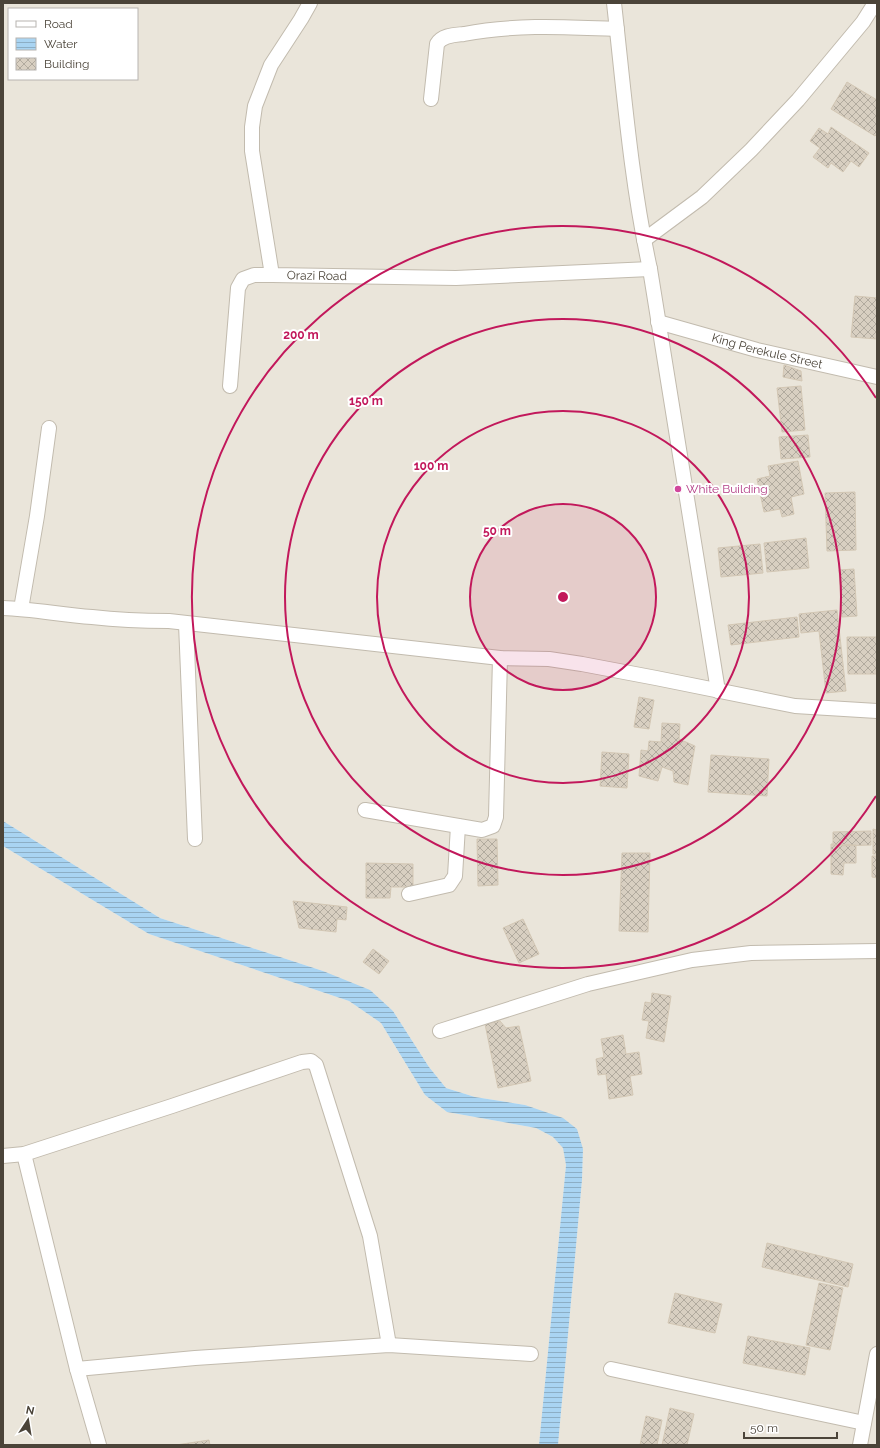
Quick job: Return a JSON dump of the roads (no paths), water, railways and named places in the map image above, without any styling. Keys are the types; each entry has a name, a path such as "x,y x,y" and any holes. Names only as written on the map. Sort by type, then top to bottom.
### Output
{"street":[{"name":"Orazi Road","path":"310,3 271,65 255,106 252,127 252,151 272,275 456,278 650,269"},
{"path":"614,3 630,146 644,240 650,269 718,691"},
{"path":"644,240 702,197 751,150 798,100 863,22 875,3"},
{"path":"431,99 437,44 443,38 490,29 505,28 542,27 617,29"},
{"path":"230,386 238,288 243,279 254,275 272,275"},
{"name":"King Perekule Street","path":"658,322 757,350 877,377"},
{"path":"21,609 37,516 49,428"},
{"path":"3,608 137,621 169,621 186,624 249,629 500,658 549,659 656,678 795,706 877,711"},
{"path":"186,624 195,839"},
{"path":"365,810 482,830 493,826 496,817 500,658"},
{"path":"409,894 449,885 455,876 458,826"},
{"path":"440,1031 588,984 692,960 751,953 877,951"},
{"path":"3,1156 24,1154 302,1062 311,1061 316,1065 370,1236 389,1345"},
{"path":"24,1154 77,1369 99,1445"},
{"path":"77,1369 195,1358 389,1345 531,1354"},
{"path":"860,1445 877,1354"},
{"path":"611,1369 864,1423"}],"water":[{"path":"3,821 160,918 323,971 370,990 393,1011 429,1067 446,1088 475,1097 525,1105 563,1118 577,1129 583,1149 582,1180 558,1445 539,1445 566,1165 563,1148 553,1137 536,1128 447,1112 425,1095 381,1023 349,1001 149,934 3,846"}],"place":[{"name":"White Building","path":"678,489"}]}
